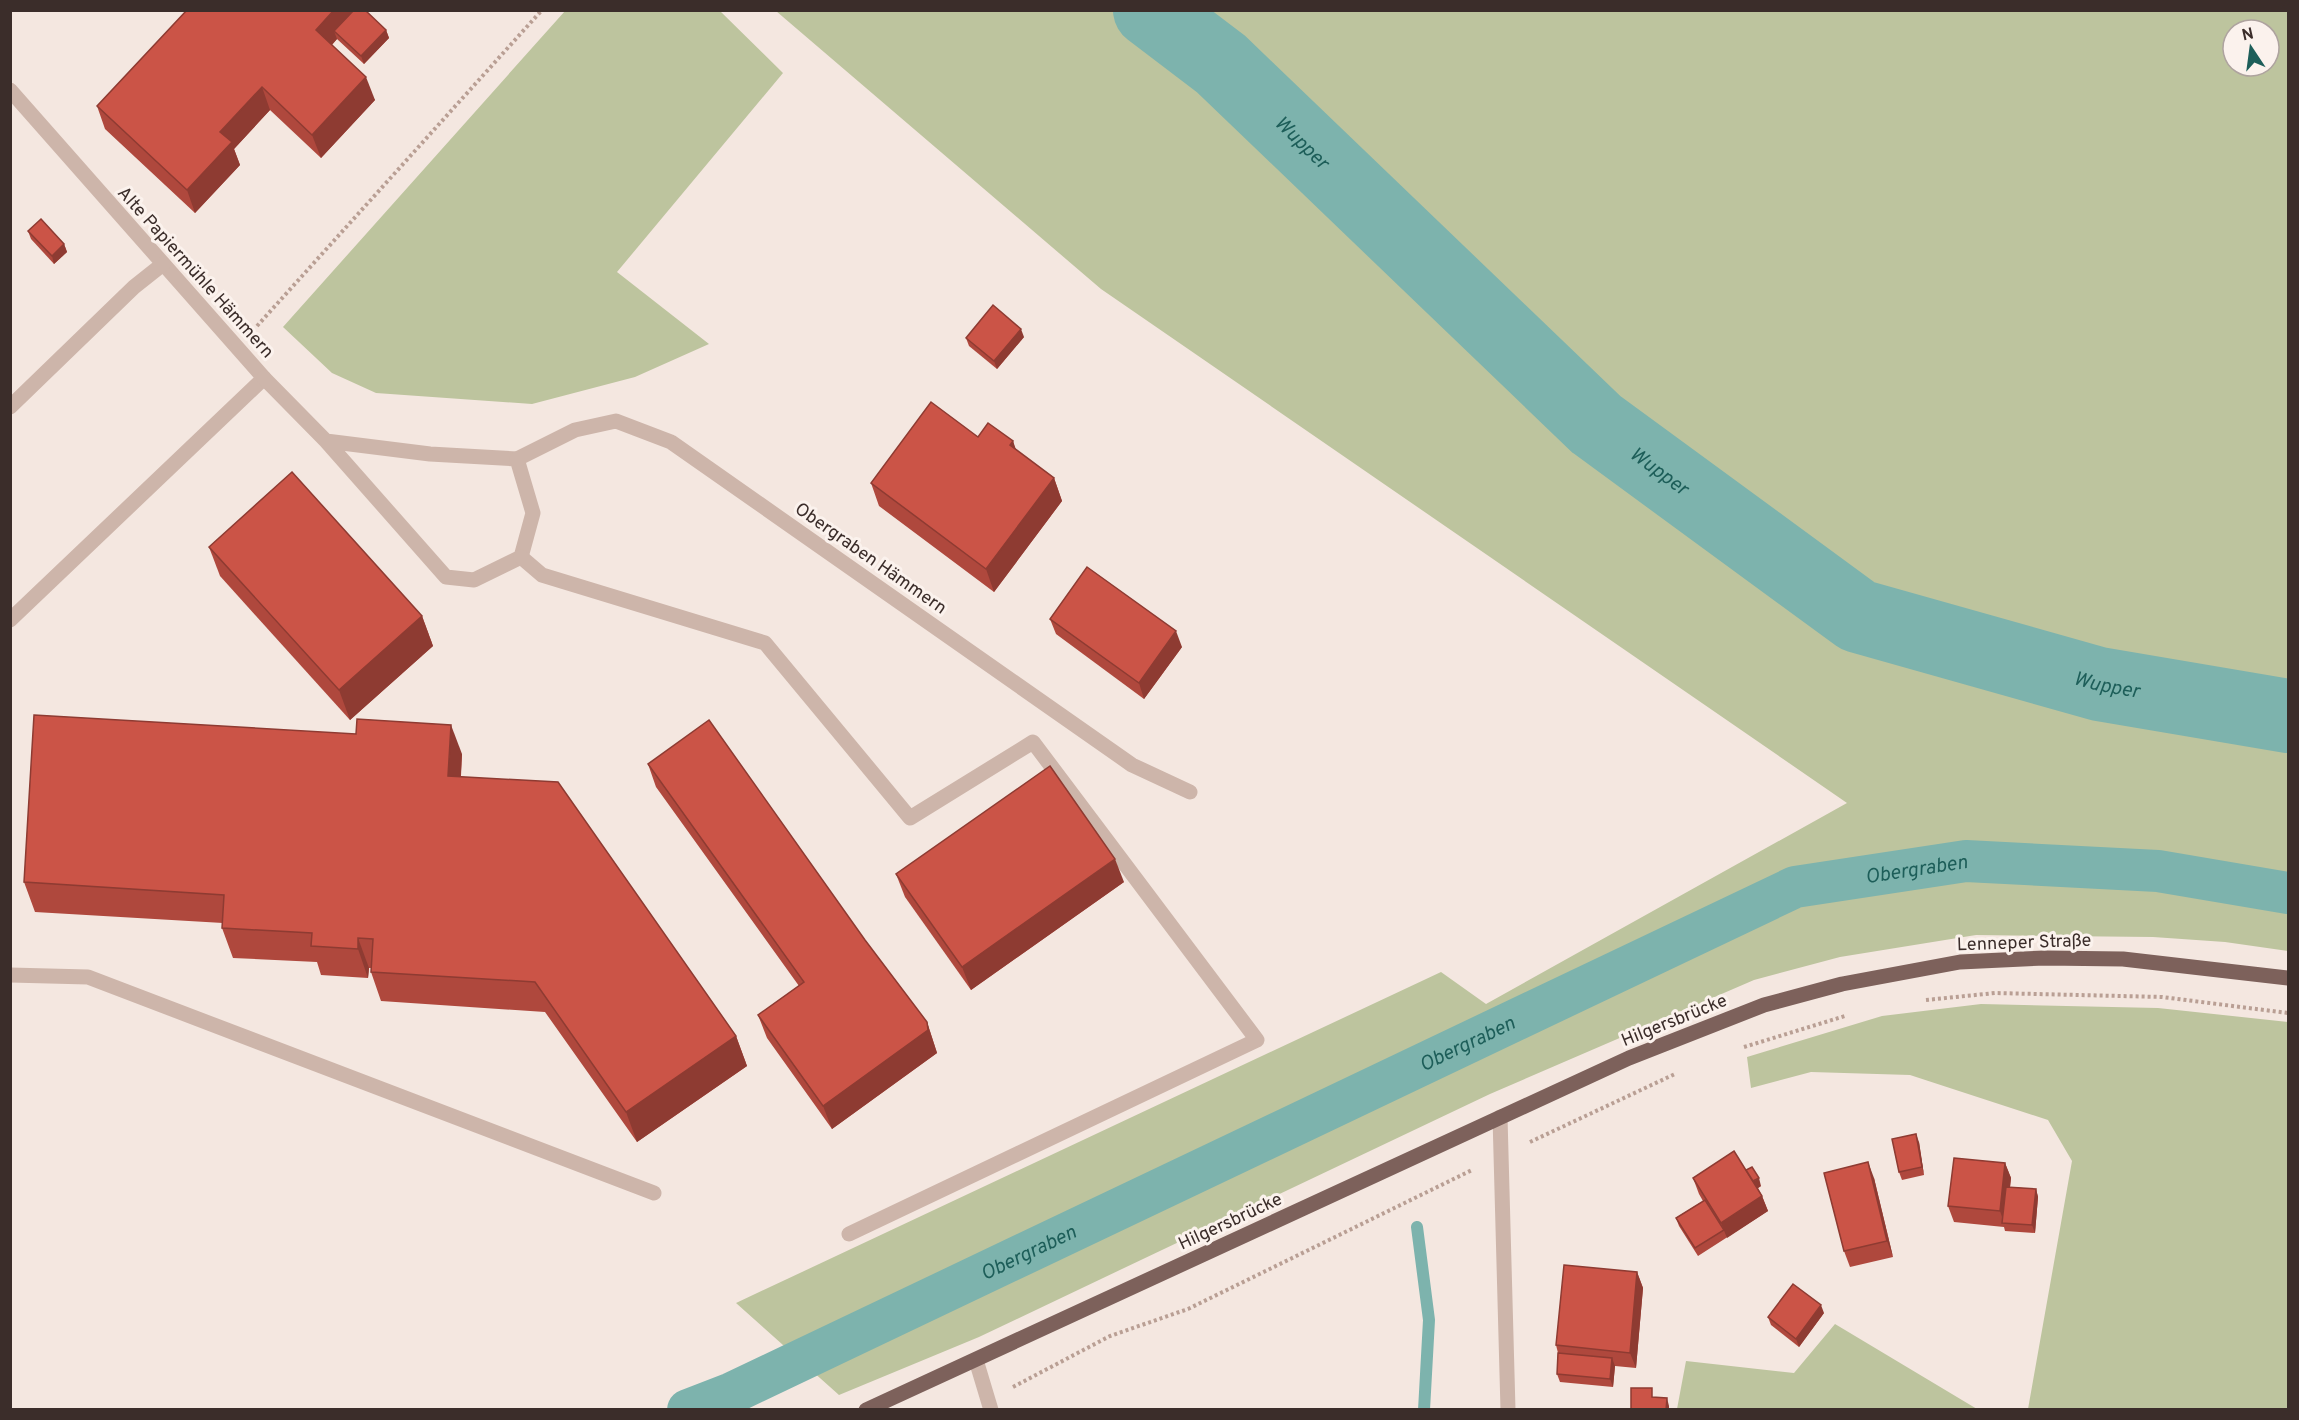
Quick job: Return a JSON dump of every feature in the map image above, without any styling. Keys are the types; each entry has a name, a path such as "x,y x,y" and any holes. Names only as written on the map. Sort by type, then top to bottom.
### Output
{"main road":[{"name":"Lenneper Straße","path":"1764,1005 1842,984 1960,962 2045,958 2123,959 2289,978"},
{"name":"Hilgersbrücke","path":"866,1410 1629,1058 1764,1005"}],"street":[{"name":"Alte Papiermühle Hämmern","path":"10,90 264,378 10,620"},
{"path":"10,407 134,287 163,264"},
{"path":"264,378 326,441 446,578 474,580 521,557 533,513 517,459"},
{"name":"Obergraben Hämmern","path":"326,441 430,454 517,459 575,430 616,421 671,442 1132,765 1190,792"},
{"path":"521,557 542,576 765,643 910,818 1033,742 1257,1040 849,1234"},
{"path":"10,975 88,977 654,1193"},
{"path":"1500,1117 1508,1410"},
{"path":"976,1360 990,1405"}],"path":[{"path":"237,348 542,10"},
{"path":"1915,1002 1995,993 2162,997 2289,1013"},
{"path":"1740,1048 1849,1015"},
{"path":"990,1405 1110,1336 1188,1309 1501,1156 1676,1074"}],"green space":[{"path":"565,11 720,11 783,73 617,272 709,344 635,377 532,404 376,393 332,373 283,327"},
{"path":"776,11 2288,11 2288,951 2225,942 2153,937 1976,935 1840,957 1754,980 1490,1094 979,1337 839,1395 736,1303 1441,972 1486,1004 1847,803 1101,289"},
{"path":"1981,1004 2158,1008 2288,1022 2288,1409 2028,1409 2072,1161 2048,1120 1910,1075 1811,1072 1751,1088 1747,1057 1882,1016"},
{"path":"1835,1324 1977,1409 1677,1409 1686,1361 1794,1373"}],"building":[{"path":"187,10 334,10 316,30 366,77 312,135 262,87 220,132 232,142 187,190 97,106"},
{"path":"354,10 365,10 386,30 361,56 334,31"},
{"path":"41,219 64,244 52,256 28,231"},
{"path":"993,305 1021,329 994,361 966,338"},
{"path":"931,402 978,437 988,423 1013,441 1010,445 1054,478 986,569 871,483"},
{"path":"292,472 422,616 339,690 209,547"},
{"path":"1087,567 1176,631 1139,683 1050,619"},
{"path":"34,715 356,734 357,719 451,725 448,776 558,782 736,1036 626,1112 535,982 371,972 373,939 358,938 358,949 311,946 312,933 222,928 224,895 24,882"},
{"path":"709,720 865,940 927,1022 928,1030 823,1106 758,1015 804,982 648,764"},
{"path":"1050,766 1115,859 962,967 896,874"},
{"path":"1916,1134 1922,1167 1899,1172 1892,1139"},
{"path":"1734,1151 1762,1196 1721,1223 1693,1178"},
{"path":"1954,1158 2005,1163 2000,1211 1948,1206"},
{"path":"1868,1162 1887,1241 1844,1251 1824,1173"},
{"path":"1752,1167 1759,1178 1753,1181 1746,1170"},
{"path":"2006,1187 2036,1189 2032,1225 2002,1223"},
{"path":"1705,1200 1724,1230 1695,1248 1676,1218"},
{"path":"1564,1265 1637,1272 1630,1353 1556,1345"},
{"path":"1793,1284 1821,1305 1796,1339 1768,1317"},
{"path":"1558,1353 1612,1358 1610,1379 1557,1374"},
{"path":"1631,1388 1652,1388 1652,1397 1667,1398 1666,1410 1631,1410"}],"waterway":[{"name":"Wupper","path":"1150,10 1221,64 1596,424 1858,616 2099,684 2288,716"},
{"name":"Obergraben","path":"688,1410 732,1393 1795,887 1966,861 2158,871 2288,893"},
{"path":"1417,1227 1429,1320 1424,1410"}]}
